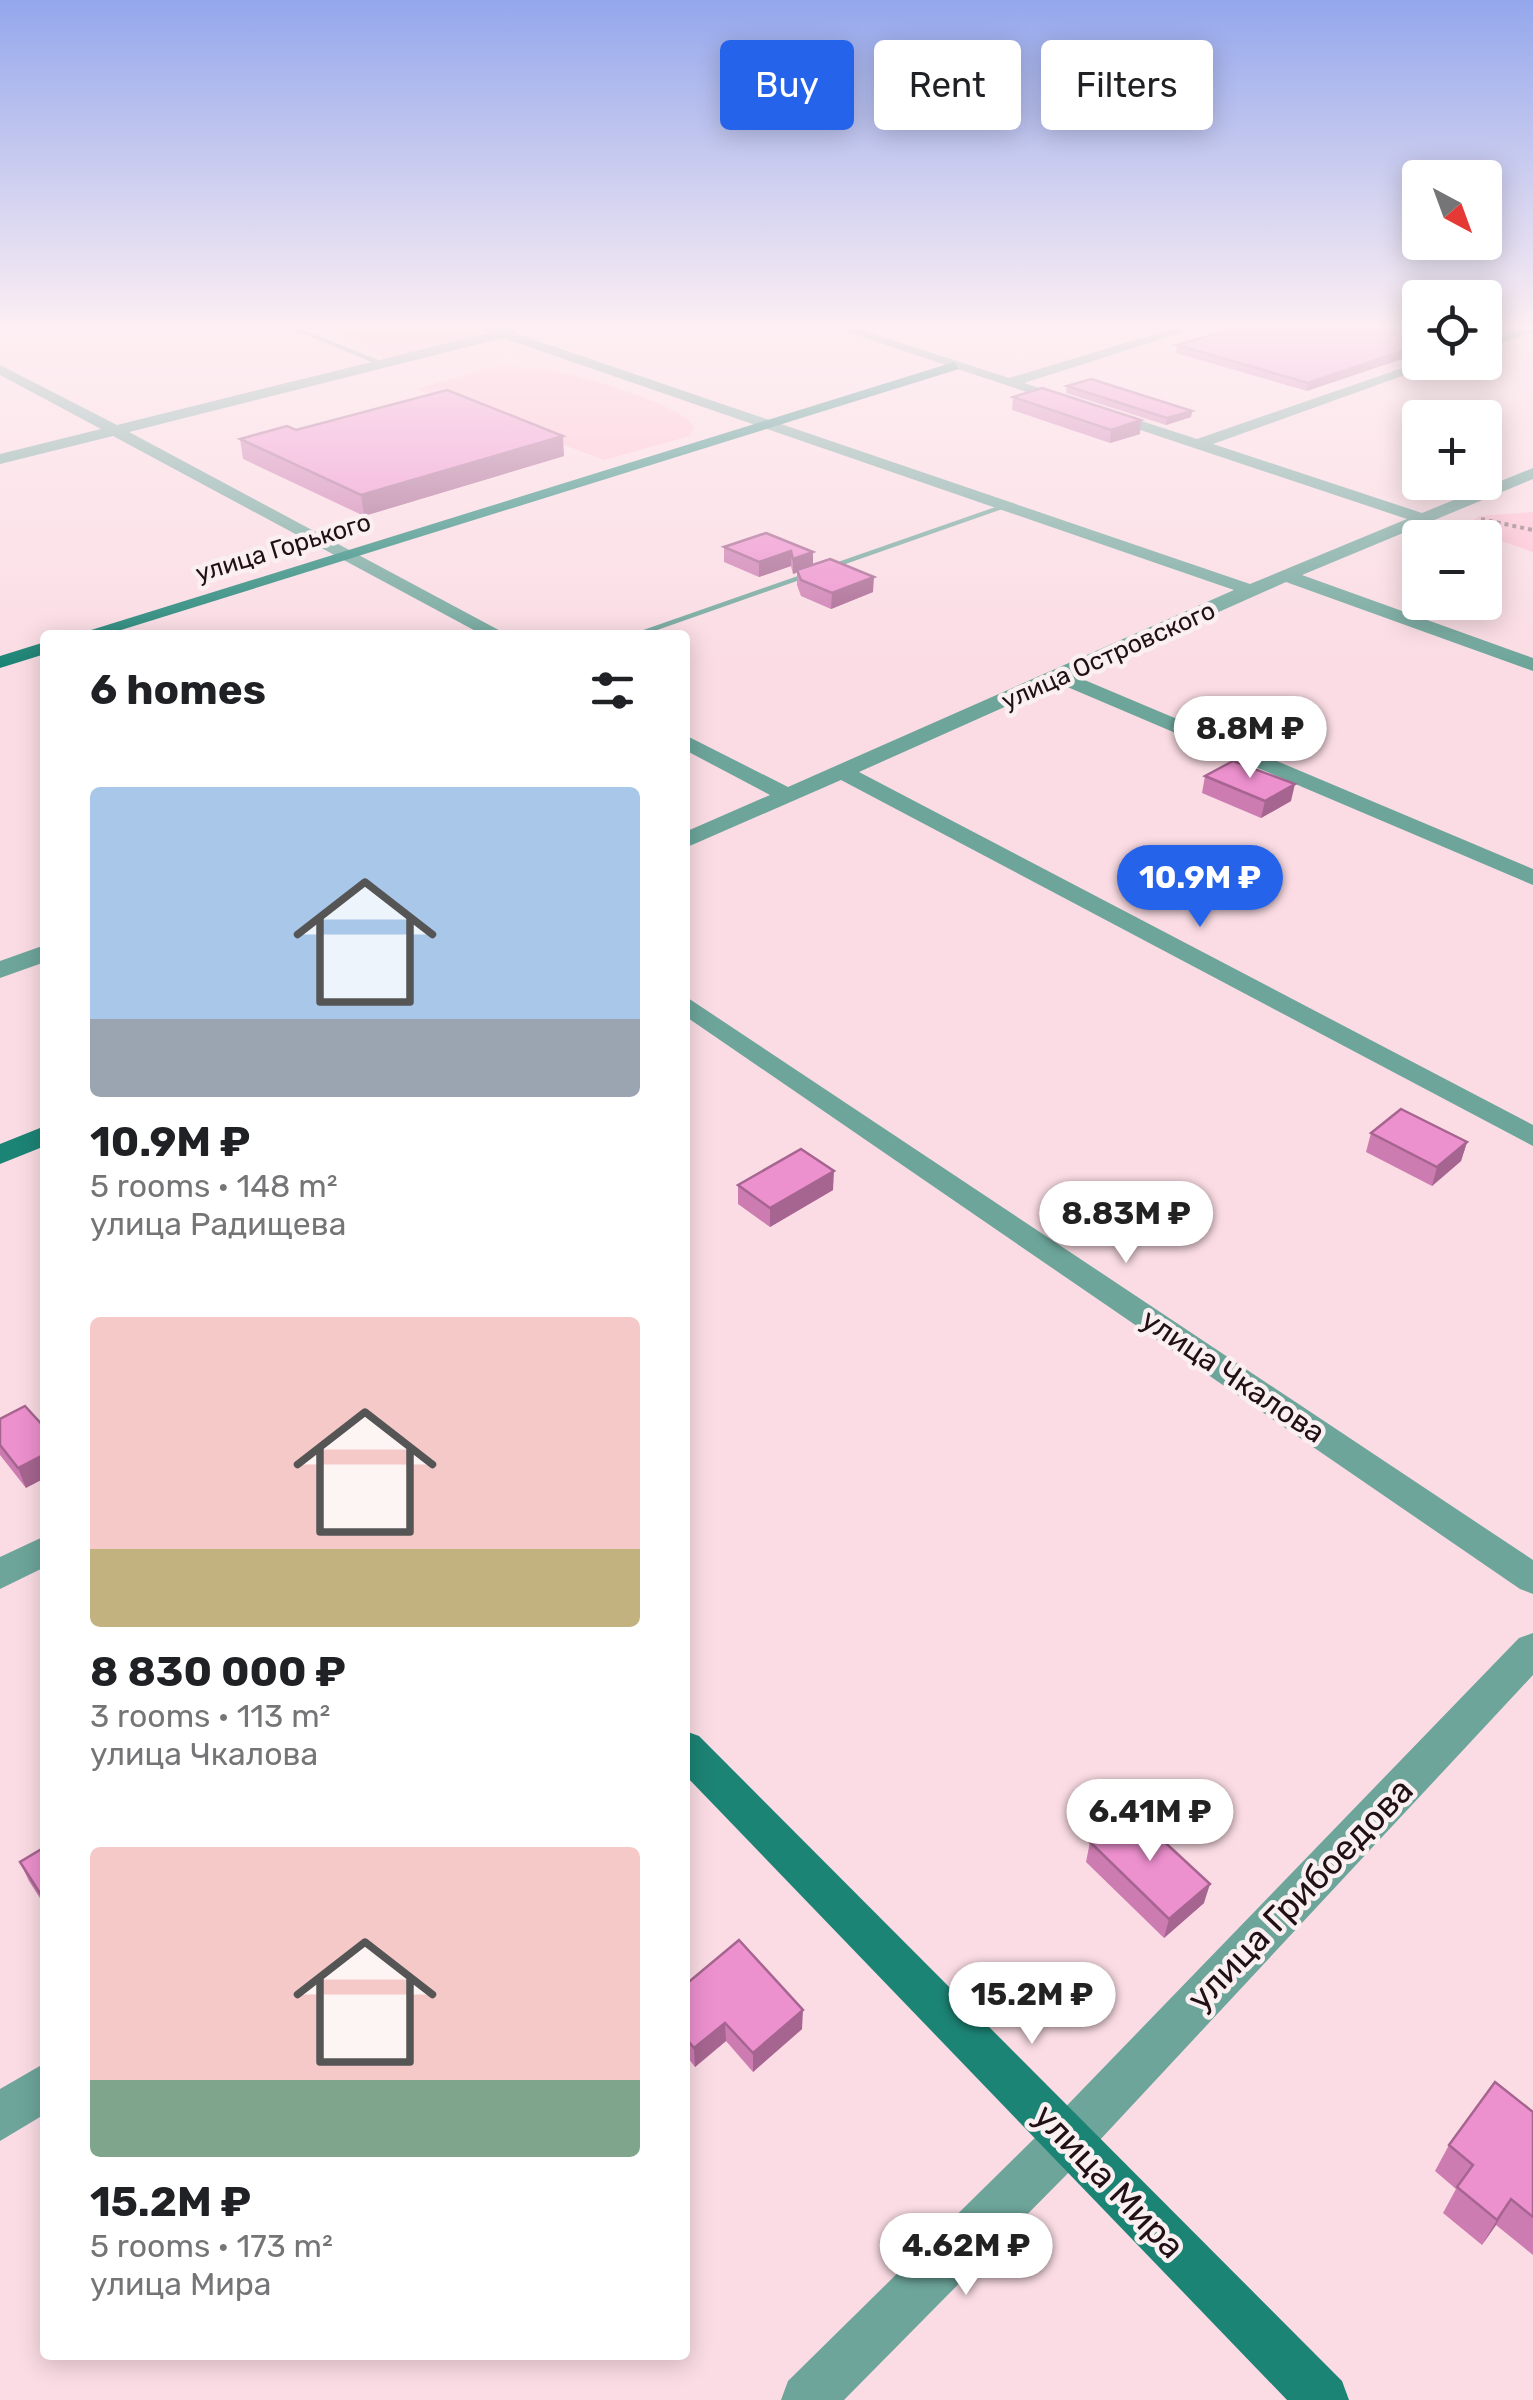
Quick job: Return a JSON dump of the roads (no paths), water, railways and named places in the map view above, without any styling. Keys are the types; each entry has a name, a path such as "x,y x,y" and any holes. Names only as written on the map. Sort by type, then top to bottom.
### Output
{"street":[{"path":"0,459 75,441"},
{"path":"130,441 349,553 489,630"},
{"name":"улица Горького","path":"101,630 716,441"},
{"path":"815,441 1251,590"},
{"path":"1187,441 1430,517"},
{"path":"1196,444 1205,441"},
{"name":"улица Островского","path":"690,839 1251,590 1533,474"},
{"path":"1289,577 1533,666"},
{"path":"0,662 40,650"},
{"path":"1061,677 1533,878"},
{"path":"690,743 786,795"},
{"path":"842,772 1533,1137"},
{"path":"0,970 40,955"},
{"name":"улица Чкалова","path":"690,1007 1533,1579"},
{"path":"0,1155 40,1137"},
{"path":"0,1574 40,1553"},
{"name":"улица Грибоедова","path":"807,2400 1068,2139 1533,1649"},
{"name":"улица Мира","path":"690,1753 1323,2400"},
{"path":"0,2116 40,2089"}],"lane":[{"path":"648,630 1007,506"}]}
